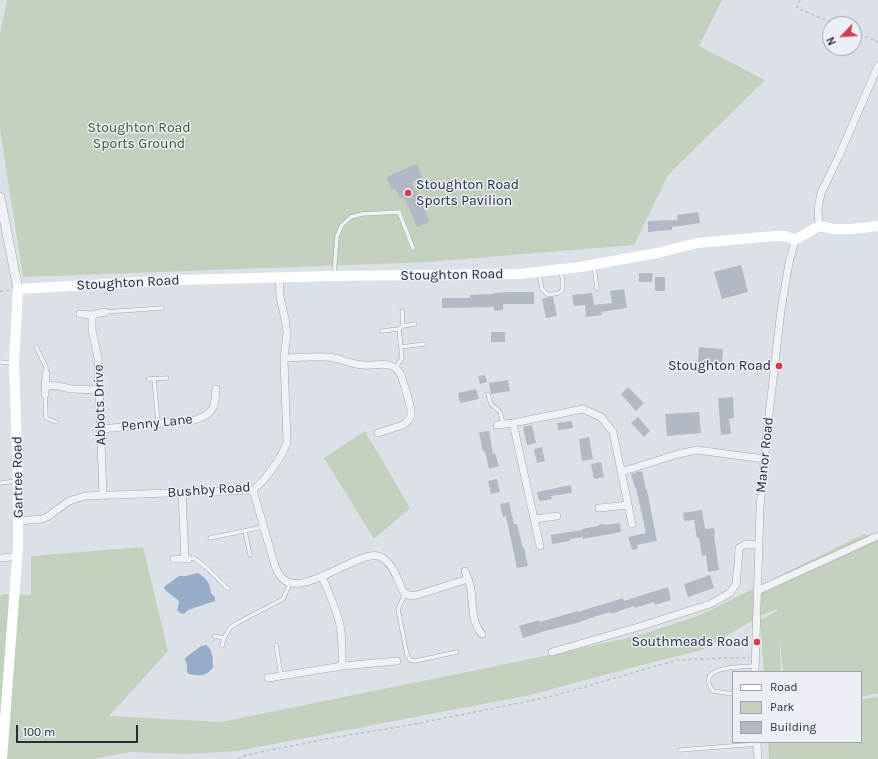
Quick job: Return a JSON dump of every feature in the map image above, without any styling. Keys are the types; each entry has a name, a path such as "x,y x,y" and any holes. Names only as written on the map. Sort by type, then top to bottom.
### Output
{"main road":[{"path":"795,240 819,226 833,229 851,229 878,226"},
{"name":"Stoughton Road","path":"18,289 178,280 334,276 519,274 594,264 657,253 697,243 775,236 785,236 795,240"},
{"name":"Gartree Road","path":"2,759 18,555 19,521 14,363 18,289"}],"street":[{"path":"819,226 818,209 821,193 839,156 878,66"},
{"name":"Gartree Road","path":"0,197 18,289"},
{"name":"Manor Road","path":"755,665 758,545 764,459 781,310 789,263 795,240"},
{"name":"Bushby Road","path":"19,521 42,519 69,502 85,496 253,490 259,485 283,451 287,442 284,358 286,326 280,297 279,277"},
{"path":"80,314 92,315 105,312"},
{"name":"Abbots Drive","path":"92,315 92,330 98,358 103,496"},
{"path":"284,358 328,357 359,365 367,366 384,364 396,368 401,374 410,409 410,417 407,423 378,433"},
{"path":"45,394 46,374"},
{"path":"45,385 76,390 99,390"},
{"name":"Penny Lane","path":"101,429 195,420 207,415 212,410 215,402 216,389"},
{"path":"500,425 583,409 601,418 613,432 632,524"},
{"path":"512,423 540,546"},
{"path":"621,472 678,454 697,450 764,459"},
{"path":"253,490 278,574 283,580 290,583 302,583 322,577 369,556 380,557 389,563 405,594 408,596 417,595 468,579"},
{"path":"174,559 187,559 182,492"},
{"path":"599,508 628,505"},
{"path":"534,519 557,516"},
{"path":"757,591 878,536"},
{"path":"869,540 878,544"},
{"path":"552,652 710,604 730,593 736,584 739,548 746,544 758,545"},
{"path":"0,558 11,558 18,555"},
{"path":"466,571 477,628 482,634"},
{"path":"322,577 335,606 340,623 342,666"},
{"path":"268,678 342,666 397,661"},
{"path":"757,743 758,759"}],"lane":[{"path":"334,276 336,236 351,216 399,212 414,248"},
{"path":"594,264 596,289"},
{"path":"539,272 542,289 547,294 552,295 559,294 564,288 561,269"},
{"path":"105,312 162,308"},
{"path":"402,311 403,326"},
{"path":"382,331 399,329 403,326 416,324"},
{"path":"396,368 402,358 399,329"},
{"path":"401,347 424,344"},
{"path":"36,347 46,367 46,374"},
{"path":"0,362 14,363"},
{"path":"148,379 167,378"},
{"path":"154,379 158,423"},
{"path":"45,394 46,418 56,422"},
{"path":"488,394 491,404 500,412 500,425"},
{"path":"0,483 18,481"},
{"path":"210,538 263,527"},
{"path":"245,531 250,555"},
{"path":"187,559 194,558 208,568 228,589"},
{"path":"222,646 227,632 233,625 283,599 290,583"},
{"path":"405,594 398,609 407,655 410,660 415,661 457,652"},
{"path":"214,636 224,638"},
{"path":"276,644 281,676"},
{"path":"732,694 714,691 710,686 709,678 711,674 721,669 755,665"},
{"path":"680,750 757,743"}],"path":[{"path":"799,0 797,8 822,19"},
{"path":"862,35 878,42"},
{"path":"238,759 246,755 331,738 410,725 549,697 677,660 727,658 755,665"}],"green space":[{"name":"Stoughton Road Sports Ground","path":"7,0 722,0 699,46 765,80 668,175 634,245 427,262 23,277 0,129 0,35"},
{"path":"365,431 410,508 374,539 324,458"},
{"path":"864,534 878,539 878,693 862,697 862,671 783,671 779,631 781,671 764,671 760,620 777,611 777,609 760,616 702,650 530,695 237,751 187,754 129,752 93,759 0,759 0,596 4,594 31,595 31,556 143,547 168,651 109,716 221,722 637,636 698,616"},
{"path":"878,697 878,759 769,759 768,743 862,743 862,699"}],"water":[{"path":"197,573 203,576 207,581 210,586 211,593 215,597 215,601 188,610 184,614 180,613 177,610 178,600 165,590 164,587 179,576"},
{"path":"206,645 210,649 213,658 213,667 208,673 202,675 189,674 187,672 185,658 201,646"}],"building":[{"name":"Stoughton Road Sports Pavilion","path":"417,164 422,177 412,182 430,222 417,227 404,197 400,199 395,188 392,190 386,177"},
{"path":"698,212 700,223 672,227 672,230 648,232 648,221 678,220 677,215"},
{"path":"741,265 748,292 722,299 714,272"},
{"path":"639,273 653,273 652,282 639,282"},
{"path":"655,277 665,277 665,291 655,291"},
{"path":"624,289 627,308 601,312 602,315 586,317 585,305 574,306 572,295 592,293 594,305 612,303 610,291"},
{"path":"508,292 534,292 534,304 503,304 503,310 494,311 494,307 442,308 442,298 470,298 470,295"},
{"path":"553,297 557,316 546,318 542,299"},
{"path":"491,332 505,332 505,342 491,342"},
{"path":"699,347 723,349 722,363 698,362"},
{"path":"485,375 487,382 480,384 478,376"},
{"path":"508,380 510,391 491,394 489,383"},
{"path":"628,387 644,403 636,411 621,394"},
{"path":"476,389 479,399 460,403 458,393"},
{"path":"733,397 734,418 729,419 731,434 721,435 718,398"},
{"path":"699,412 701,433 667,436 665,414"},
{"path":"638,417 650,431 644,437 631,423"},
{"path":"572,421 573,428 558,430 557,423"},
{"path":"532,425 536,443 527,445 523,427"},
{"path":"489,431 493,454 495,453 499,466 489,469 485,451 483,452 479,432"},
{"path":"589,437 593,459 582,461 579,439"},
{"path":"542,447 545,461 537,463 534,449"},
{"path":"601,462 604,477 594,479 591,464"},
{"path":"642,471 657,541 637,545 638,549 632,550 628,537 646,533 636,488 631,474"},
{"path":"497,479 500,492 491,494 488,481"},
{"path":"571,485 572,493 551,496 552,499 539,501 537,492"},
{"path":"509,502 514,524 517,524 528,566 517,568 506,516 503,517 500,504"},
{"path":"702,510 705,529 714,528 719,570 708,572 706,555 702,556 694,520 684,521 683,513"},
{"path":"620,523 621,532 583,539 583,537 570,539 570,541 552,544 551,535 582,530 598,525"},
{"path":"710,575 714,588 688,597 684,584"},
{"path":"668,587 671,600 655,605 654,602 635,608 634,606 611,614 610,612 581,622 523,638 519,626 539,620 539,622 578,612 623,598 624,601"}],"place":[{"name":"Stoughton Road Sports Pavilion","path":"408,193"},
{"name":"Stoughton Road","path":"779,366"},
{"name":"Southmeads Road","path":"757,642"}]}
